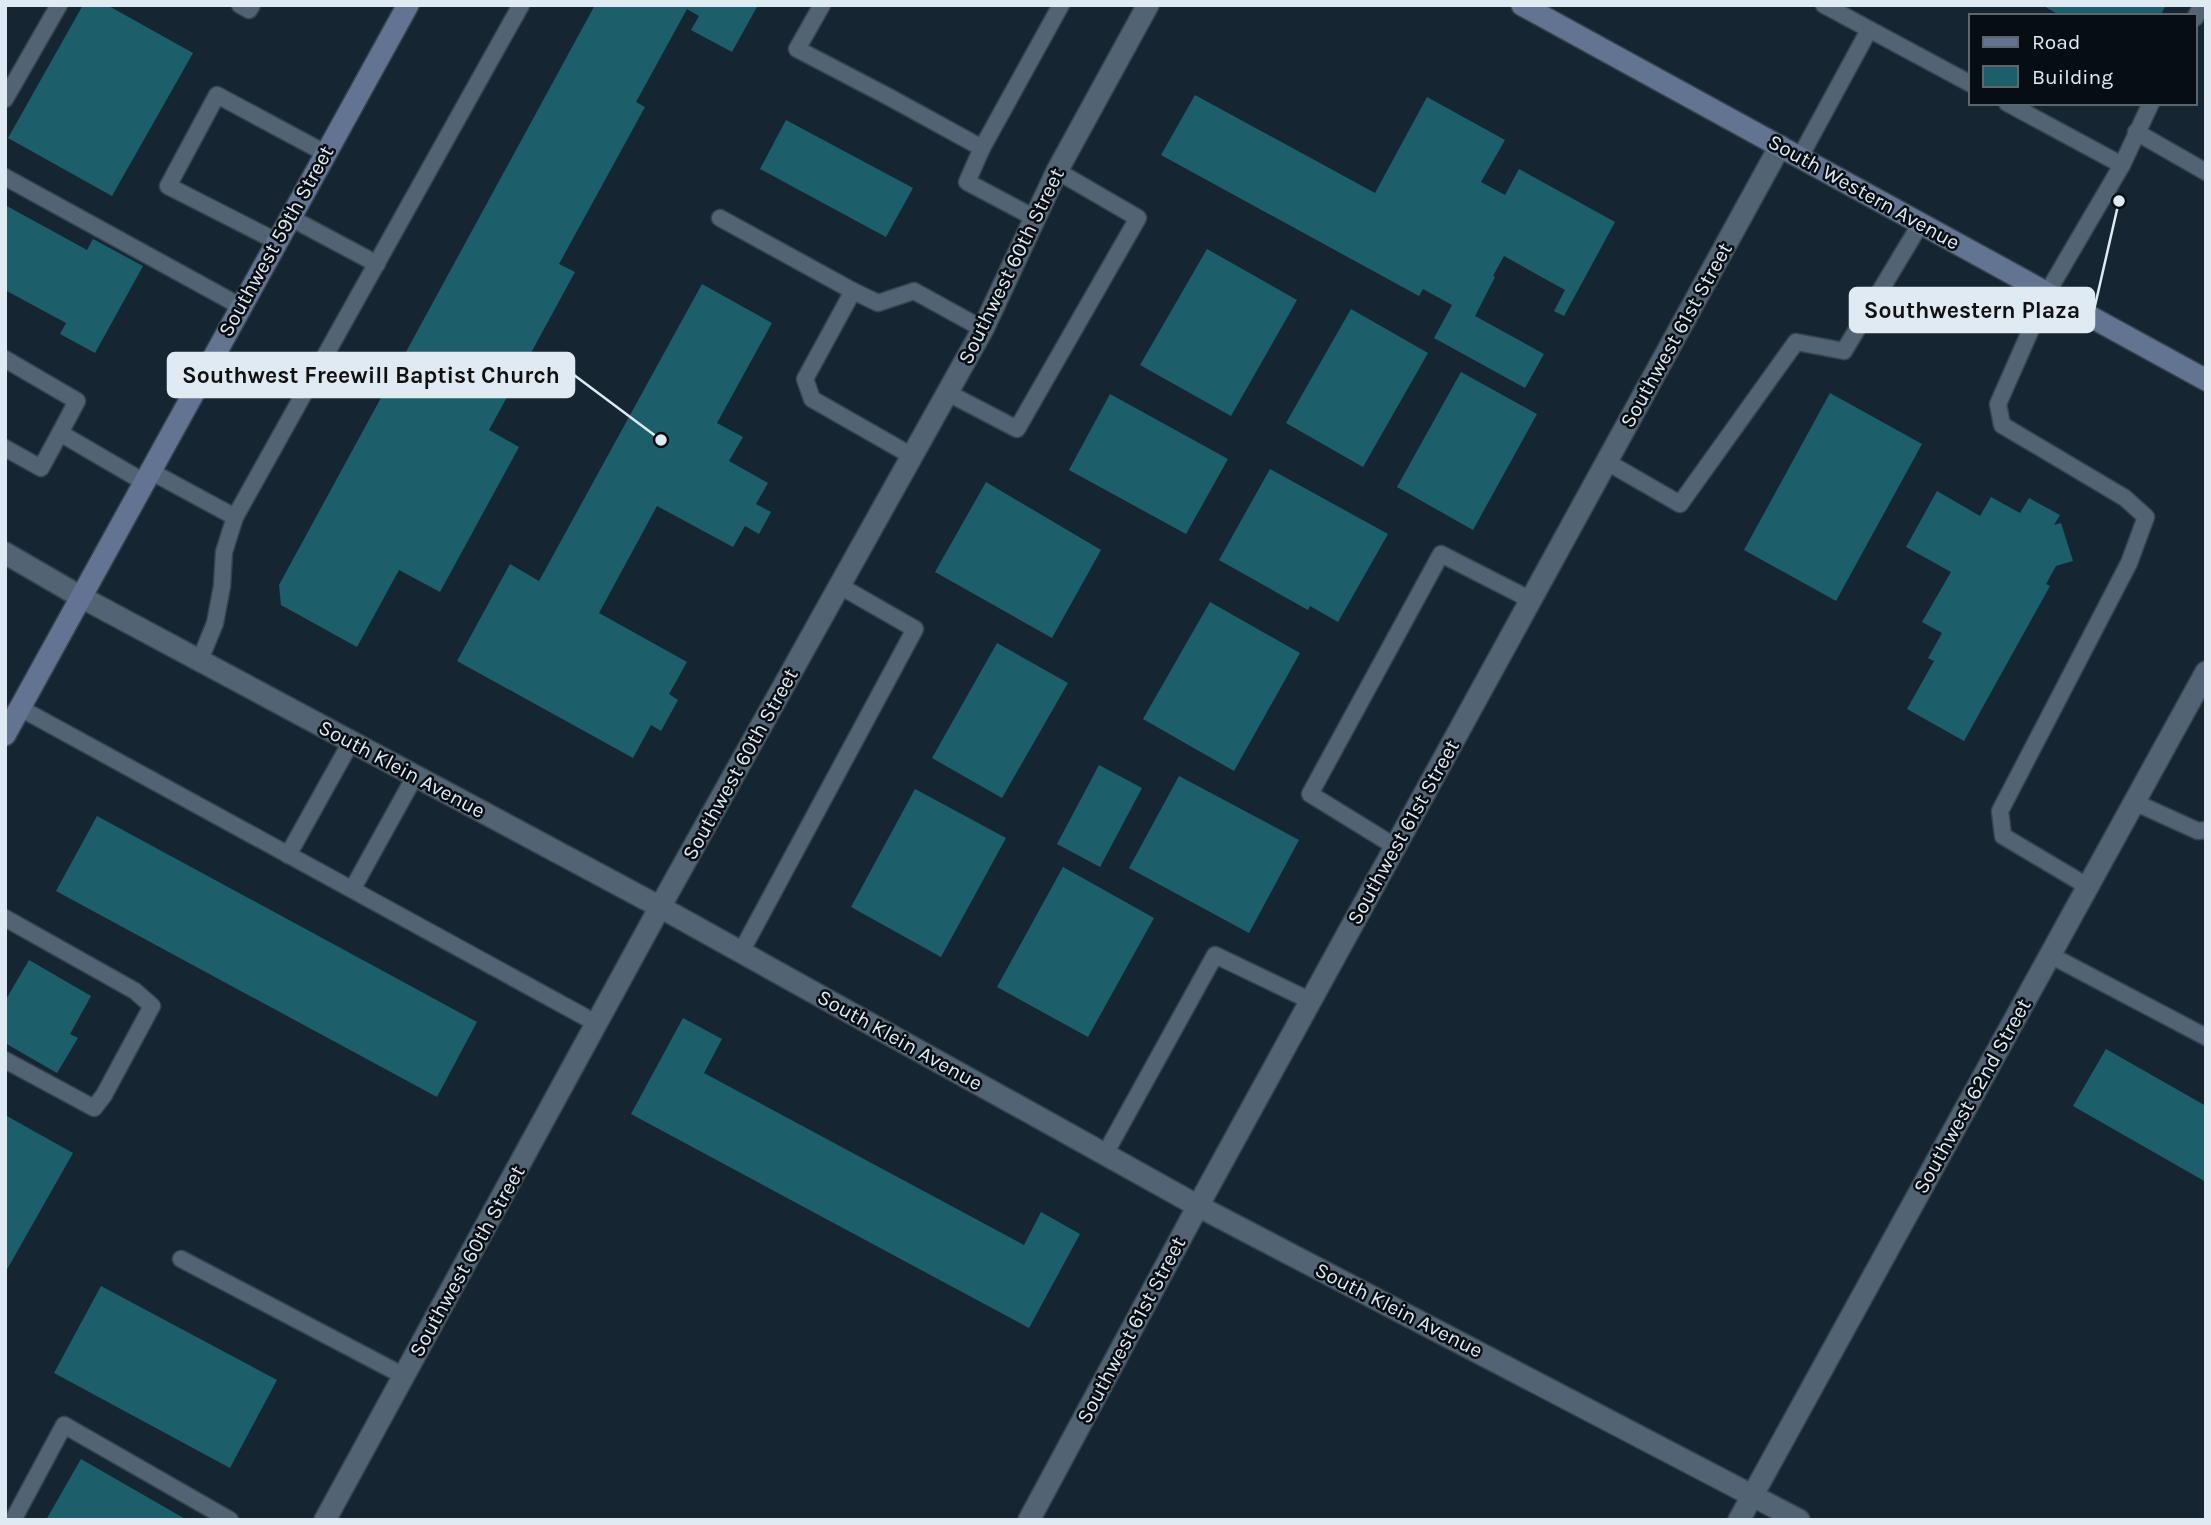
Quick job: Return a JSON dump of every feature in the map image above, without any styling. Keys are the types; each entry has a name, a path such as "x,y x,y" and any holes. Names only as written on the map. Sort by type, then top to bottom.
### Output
{"main road":[{"name":"Southwest 59th Street","path":"5,735 408,5"},
{"name":"South Western Avenue","path":"1522,5 2206,380"}],"street":[{"name":"Southwest 60th Street","path":"325,1520 660,907 983,329 1057,171 1148,5"},
{"name":"Southwest 61st Street","path":"1029,1520 1198,1206 1780,146"},
{"name":"South Klein Avenue","path":"5,553 81,597 660,907 1198,1206 1799,1520"},
{"name":"Southwest 62nd Street","path":"1739,1520 2206,672"}],"lane":[{"path":"5,99 60,5"},
{"path":"240,5 249,10 252,5"},
{"path":"200,660 215,623 222,586 223,552 235,517 521,5"},
{"path":"822,5 797,49 982,148"},
{"path":"1035,218 967,182 982,148 1061,5"},
{"path":"1824,5 1969,84"},
{"path":"1852,20 1860,5"},
{"path":"1800,157 1869,30"},
{"path":"276,241 168,186 217,95 325,153"},
{"path":"2011,105 2122,164"},
{"path":"2087,886 2003,836 2000,811 2129,564 2146,517 2126,498 2002,425 1998,404 2047,293 2122,164 2150,105"},
{"path":"2136,132 2204,166"},
{"path":"948,393 1017,429 1138,218 1057,171"},
{"path":"5,177 240,306"},
{"path":"289,217 377,264"},
{"path":"720,218 878,303 914,291 983,329"},
{"path":"1606,462 1681,504 1796,342 1844,351 1921,223"},
{"path":"853,291 805,379 812,399 912,456"},
{"path":"5,359 78,401 41,468 5,448"},
{"path":"60,433 235,517"},
{"path":"1396,847 1310,794 1441,554 1531,600"},
{"path":"741,952 915,629 840,586"},
{"path":"20,708 596,1023"},
{"path":"288,855 351,742"},
{"path":"352,888 415,776"},
{"path":"2134,802 2199,831 2206,830"},
{"path":"5,918 135,991 152,1006 104,1095 94,1108 5,1060"},
{"path":"1105,1154 1215,955 1311,1001"},
{"path":"2050,955 2206,1037"},
{"path":"181,1259 404,1376"},
{"path":"13,1520 64,1425 230,1520"}],"building":[{"path":"83,5 107,5 193,53 112,196 8,138"},
{"path":"595,5 758,5 732,52 691,30 699,16 687,9 636,102 645,107 559,264 575,272 489,430 519,447 440,592 399,570 357,647 281,605 279,585"},
{"path":"2042,5 2166,5 2161,14 2058,14"},
{"path":"1195,95 1375,193 1427,97 1505,140 1481,182 1505,195 1519,169 1615,222 1564,316 1554,311 1565,290 1504,256 1493,276 1495,277 1475,316 1544,354 1525,388 1434,338 1452,305 1423,289 1419,296 1161,155"},
{"path":"786,120 913,188 886,237 760,169"},
{"path":"5,205 87,250 93,239 143,266 95,353 60,334 66,323 5,290"},
{"path":"1207,249 1297,300 1231,416 1140,365"},
{"path":"702,284 772,323 717,423 743,437 729,461 768,483 756,504 771,512 759,534 745,526 733,547 657,506 599,613 687,662 669,694 678,700 661,731 651,725 633,758 457,661 510,564 539,581"},
{"path":"1351,309 1428,353 1363,467 1286,423"},
{"path":"1461,372 1537,414 1473,530 1397,487"},
{"path":"1830,393 1922,444 1836,601 1744,550"},
{"path":"1110,394 1228,459 1186,534 1069,470"},
{"path":"1270,469 1388,534 1338,622 1310,606 1308,610 1219,560"},
{"path":"986,482 1101,550 1052,638 935,572"},
{"path":"1937,491 1980,516 1991,497 2020,513 2029,498 2060,515 2054,525 2061,523 2073,561 2056,566 2046,584 2050,586 1964,741 1907,709 1934,661 1928,658 1942,633 1922,622 1951,572 1906,547"},
{"path":"1210,602 1300,653 1234,771 1143,719"},
{"path":"997,643 1068,683 1002,798 932,758"},
{"path":"1099,765 1142,788 1100,867 1057,844"},
{"path":"1179,776 1299,840 1249,933 1129,868"},
{"path":"915,789 1006,838 941,957 851,907"},
{"path":"97,816 477,1022 437,1097 56,891"},
{"path":"1063,867 1154,918 1088,1037 997,987"},
{"path":"29,960 91,996 70,1034 78,1038 57,1073 5,1043 5,1001"},
{"path":"683,1018 722,1039 704,1073 1024,1245 1041,1212 1080,1234 1029,1328 631,1114"},
{"path":"2106,1049 2206,1106 2206,1182 2073,1106"},
{"path":"5,1115 73,1153 5,1273"},
{"path":"101,1286 277,1380 230,1468 54,1373"},
{"path":"81,1459 187,1520 46,1520"}],"place":[{"name":"Southwestern Plaza","path":"2119,201"},
{"name":"Southwest Freewill Baptist Church","path":"661,440"}]}
